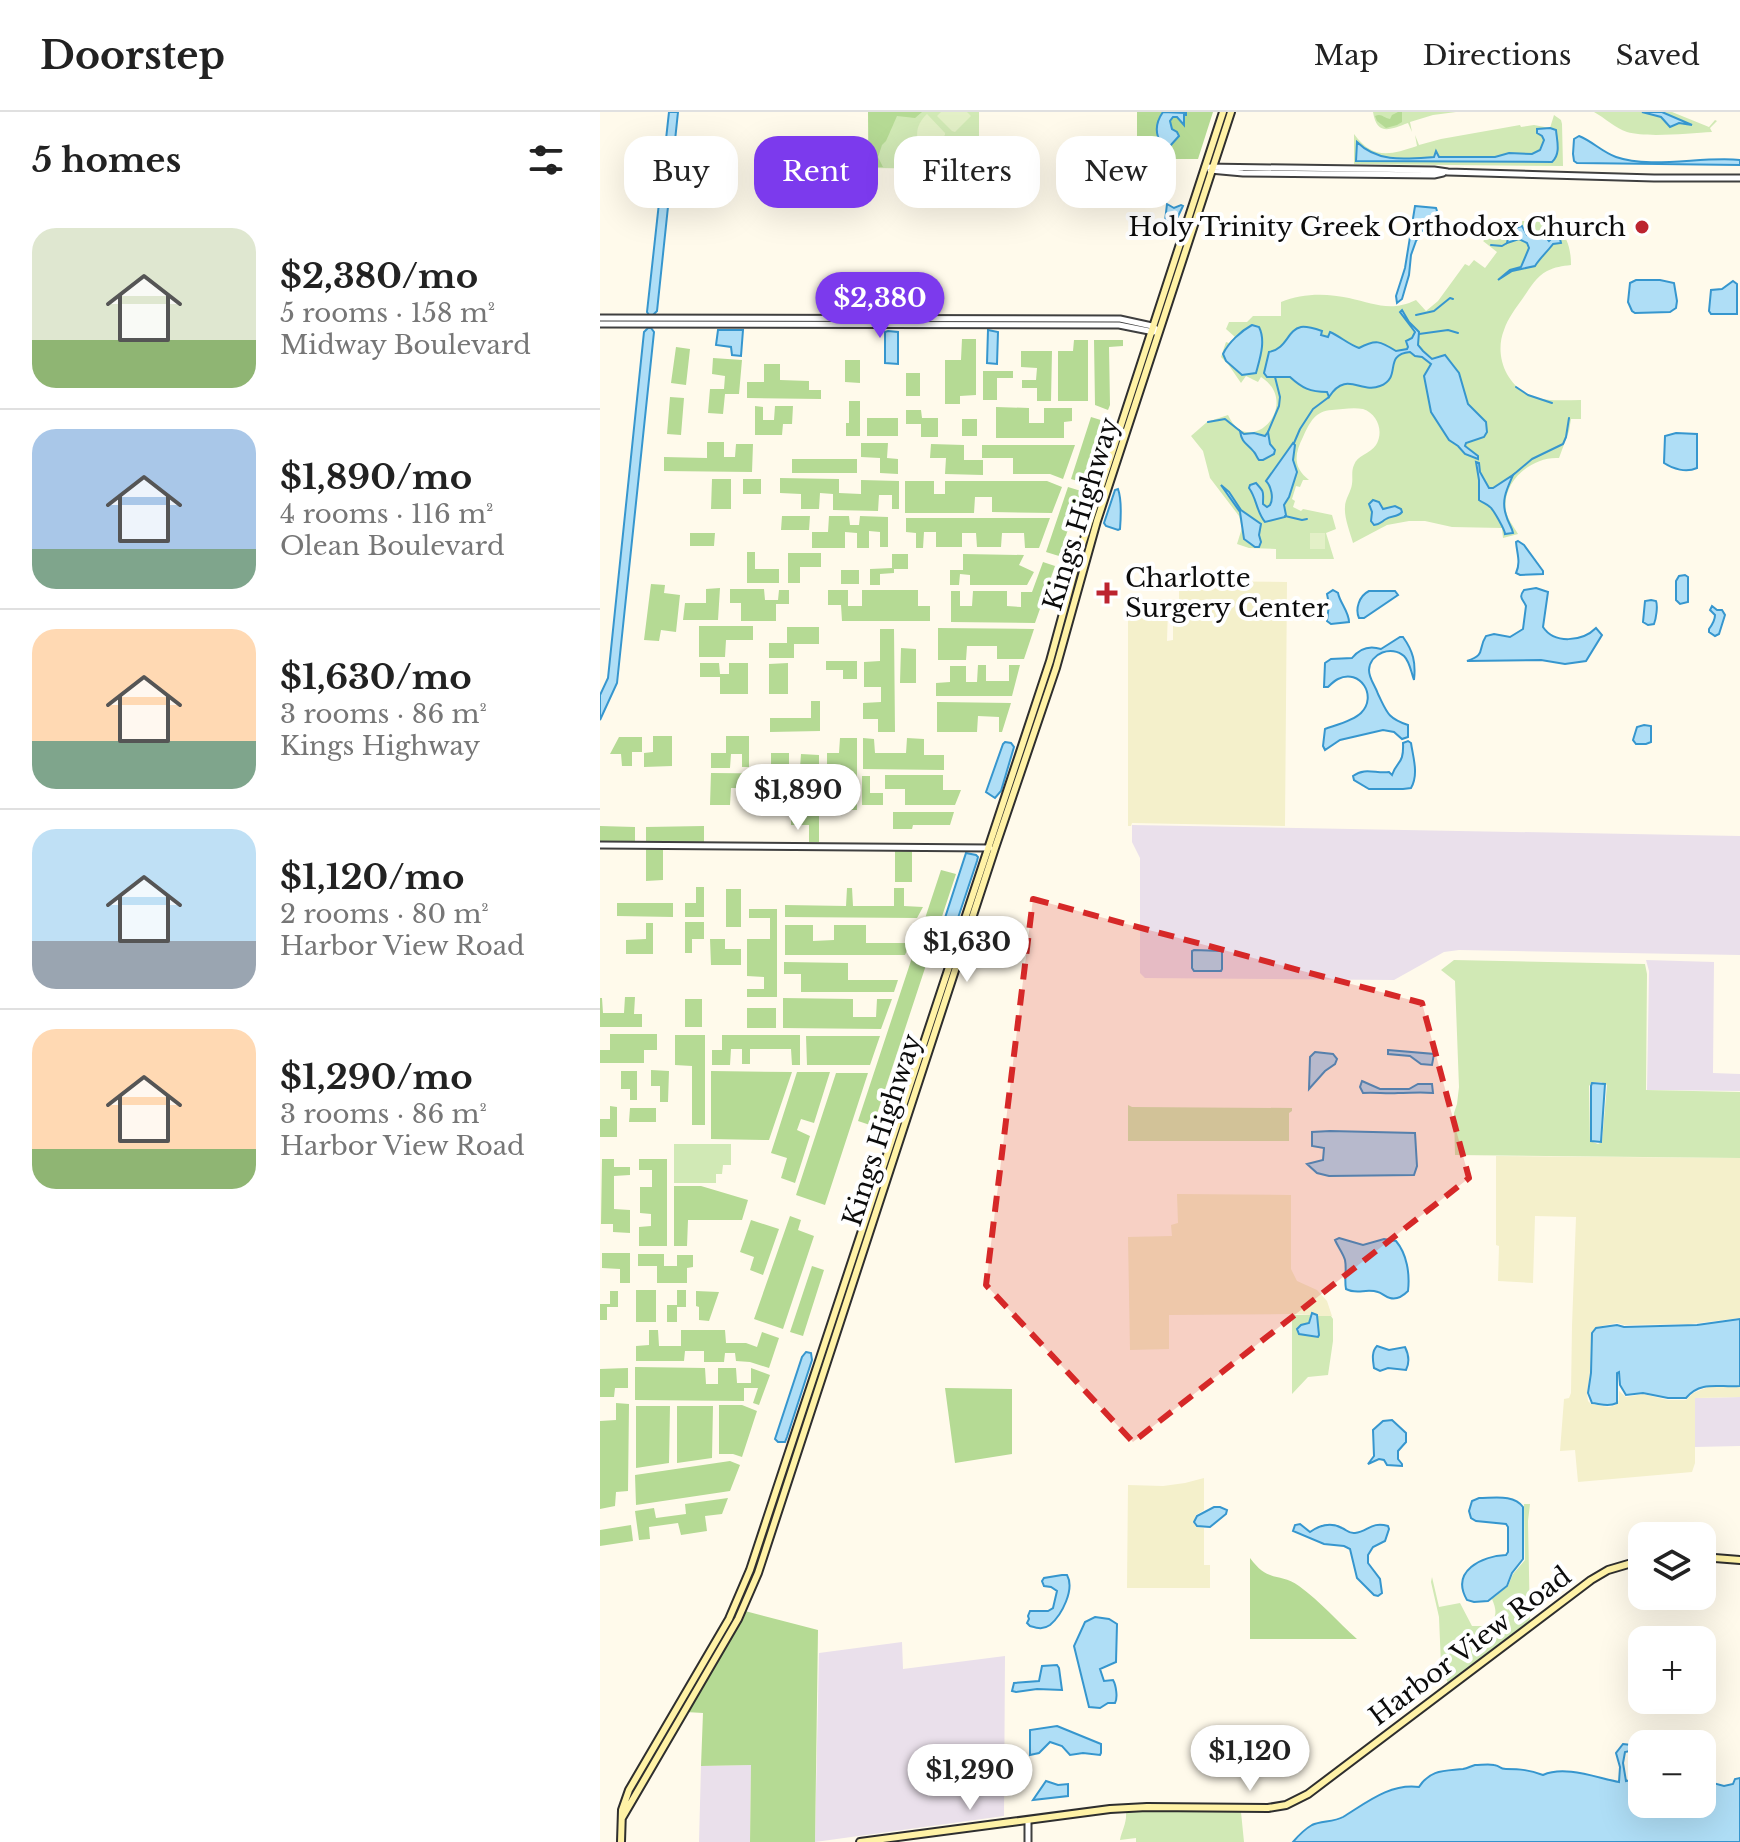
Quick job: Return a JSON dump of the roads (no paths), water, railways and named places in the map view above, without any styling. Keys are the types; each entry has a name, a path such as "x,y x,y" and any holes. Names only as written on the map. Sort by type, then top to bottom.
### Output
{"main road":[{"name":"Kings Highway","path":"991,848 1056,668 1089,549 1179,272 1223,112"},
{"name":"Kings Highway","path":"621,1842 622,1810 746,1584 991,848 1050,661 1080,551 1151,329 1231,112"},
{"path":"1174,261 1179,272"},
{"path":"1716,1558 1740,1560"},
{"name":"Harbor View Road","path":"860,1842 1129,1807 1268,1808 1293,1803 1591,1580 1608,1570 1628,1564"},
{"name":"Kings Highway","path":"622,1818 632,1800 647,1757 667,1731"}],"street":[{"path":"1210,168 1349,175 1434,175 1448,172 1740,178"},
{"path":"600,321 1106,319 1128,320 1159,331"},
{"path":"600,845 991,848"},
{"path":"1028,1820 1028,1842"}],"water":[{"path":"669,112 678,112 675,136 666,136"},
{"path":"1163,112 1186,113 1184,125 1177,117 1170,121 1172,129 1179,136 1176,139 1176,136 1158,136 1157,123"},
{"path":"1642,112 1662,112 1692,125 1679,123 1670,127 1661,117"},
{"path":"1537,129 1556,130 1558,143 1557,155 1552,162 1356,161 1357,142 1383,157 1393,158 1434,157 1436,151 1439,157 1532,154 1540,150 1544,140"},
{"path":"1579,136 1611,155 1630,160 1725,159 1740,160 1740,165 1577,163 1573,154 1574,139"},
{"path":"1183,206 1172,229 1165,221 1167,208"},
{"path":"1415,206 1436,208 1437,211 1416,241 1402,299 1397,303 1396,296 1405,268"},
{"path":"658,208 668,208 657,311 653,315 647,312"},
{"path":"1522,226 1527,235 1537,237 1543,234 1549,241 1552,238 1546,232 1551,230 1561,243 1553,244 1535,266 1512,271 1498,280 1510,270 1521,267 1529,248 1527,243 1519,239 1507,243 1511,232"},
{"path":"1636,280 1674,283 1676,308 1670,312 1632,311 1628,302 1630,283"},
{"path":"1733,281 1737,284 1737,314 1711,314 1711,290 1722,289"},
{"path":"1402,310 1419,332 1418,345 1432,359 1445,355 1459,373 1468,404 1486,422 1484,437 1465,446 1478,459 1465,454 1449,440 1431,412 1424,376 1431,364 1410,352 1397,357 1390,377 1380,386 1341,385 1329,397 1327,392 1307,389 1290,377 1267,377 1264,373 1269,352 1280,347 1301,327 1322,331 1321,335 1328,337 1330,332 1359,348 1378,342 1396,351 1407,349 1406,341 1415,332 1400,312"},
{"path":"1252,325 1259,327 1261,332 1261,356 1256,373 1242,375 1226,361 1223,354 1235,338"},
{"path":"648,328 654,332 617,683 600,720 600,695 608,678 644,332"},
{"path":"718,330 743,330 741,356 732,355 731,347 716,345"},
{"path":"988,330 998,332 997,364 987,363"},
{"path":"885,332 898,332 898,364 885,363"},
{"path":"1240,431 1265,436 1268,432 1274,454 1259,460 1243,441"},
{"path":"1697,434 1697,468 1680,470 1664,463 1665,436"},
{"path":"1293,443 1297,472 1284,505 1286,515 1265,522 1250,485 1256,483 1263,492 1263,504 1267,507 1270,505 1271,492 1266,481"},
{"path":"1476,462 1489,488 1513,475 1504,504 1513,533 1505,534 1492,509 1479,500"},
{"path":"1221,485 1241,510 1261,524 1259,547 1244,539 1240,512"},
{"path":"1118,489 1121,508 1118,530 1104,523"},
{"path":"1373,500 1379,502 1383,509 1395,506 1402,512 1374,525 1369,504"},
{"path":"1518,541 1524,545 1543,574 1516,573"},
{"path":"1679,576 1688,577 1688,602 1680,604 1676,600 1676,581"},
{"path":"1536,588 1548,592 1543,627 1548,632 1568,639 1583,636 1596,628 1602,635 1586,661 1565,664 1541,660 1467,661 1479,654 1486,636 1510,637 1523,629 1526,606 1521,595 1524,590"},
{"path":"1333,590 1338,593 1349,622 1331,624 1327,621 1327,594"},
{"path":"1369,591 1395,591 1398,595 1364,618 1359,618 1359,603"},
{"path":"1645,601 1656,601 1656,612 1654,624 1648,625 1643,622"},
{"path":"1712,606 1722,610 1725,615 1719,634 1715,636 1709,632 1715,617 1710,610"},
{"path":"1403,637 1411,652 1414,680 1406,658 1394,651 1377,655 1369,670 1388,714 1408,725 1408,737 1402,739 1394,732 1383,730 1340,740 1325,750 1325,729 1358,716 1368,699 1364,686 1353,677 1338,679 1324,687 1325,663 1331,659 1352,658 1365,648 1381,649"},
{"path":"1651,726 1651,742 1636,744 1633,740 1637,727"},
{"path":"1408,741 1415,766 1411,788 1369,789 1354,780 1353,776 1362,772 1389,772 1392,775 1401,759 1403,743"},
{"path":"1005,742 1014,747 1001,791 995,798 986,792"},
{"path":"966,853 978,857 943,963 932,958"},
{"path":"1194,950 1222,951 1221,971 1194,971"},
{"path":"1388,1050 1434,1054 1432,1065 1421,1064 1410,1056 1388,1054"},
{"path":"1315,1052 1333,1054 1337,1059 1309,1089 1310,1057"},
{"path":"1362,1081 1380,1089 1409,1089 1418,1084 1432,1084 1433,1093 1363,1093 1360,1087"},
{"path":"1592,1083 1605,1084 1601,1142 1591,1141"},
{"path":"1312,1132 1415,1133 1417,1166 1414,1175 1329,1176 1317,1173 1307,1164 1323,1160 1324,1148 1312,1146"},
{"path":"1339,1238 1363,1245 1384,1239 1396,1241 1407,1264 1408,1291 1393,1298 1374,1291 1346,1289 1345,1260 1335,1240"},
{"path":"1312,1313 1317,1315 1318,1337 1299,1334 1297,1329 1309,1323"},
{"path":"1740,1319 1740,1386 1704,1387 1686,1398 1643,1393 1626,1395 1620,1385 1619,1372 1617,1403 1592,1403 1588,1393 1592,1333 1596,1328 1697,1325"},
{"path":"1377,1346 1389,1350 1405,1347 1408,1358 1406,1370 1388,1368 1380,1371 1374,1368 1373,1354"},
{"path":"806,1352 811,1353 812,1360 785,1442 778,1442 775,1439"},
{"path":"1392,1420 1406,1433 1406,1442 1398,1451 1402,1466 1387,1465 1379,1459 1368,1464 1374,1456 1373,1430 1383,1421"},
{"path":"1479,1498 1509,1498 1523,1507 1523,1559 1507,1586 1488,1601 1474,1602 1467,1600 1463,1590 1466,1573 1487,1558 1508,1552 1506,1524 1471,1518 1469,1511 1472,1501"},
{"path":"1214,1507 1227,1510 1226,1514 1210,1527 1197,1526 1194,1522 1197,1516"},
{"path":"1300,1524 1310,1532 1330,1525 1353,1533 1378,1525 1388,1526 1385,1541 1373,1547 1368,1555 1368,1563 1380,1579 1382,1593 1374,1595 1357,1578 1350,1549 1324,1544 1293,1531 1295,1525"},
{"path":"1067,1575 1069,1587 1059,1615 1045,1628 1030,1626 1027,1623 1030,1611 1053,1608 1057,1591 1044,1586 1042,1581"},
{"path":"1095,1617 1117,1624 1116,1662 1100,1669 1104,1681 1113,1680 1116,1701 1100,1708 1089,1707 1074,1646 1085,1622"},
{"path":"1057,1665 1062,1690 1012,1691 1014,1683 1039,1681 1042,1666"},
{"path":"1057,1726 1101,1744 1100,1755 1070,1755 1062,1746 1050,1742 1039,1753 1030,1755 1030,1730"},
{"path":"1623,1744 1628,1745 1623,1763 1628,1781 1628,1818 1716,1818 1716,1784 1733,1784 1735,1779 1740,1778 1740,1842 1293,1842 1312,1825 1339,1819 1388,1791 1419,1787 1433,1774 1475,1765 1494,1765 1543,1775 1571,1772 1619,1782 1620,1767 1616,1753"},
{"path":"1046,1781 1068,1784 1068,1796 1033,1800"}],"waterway":[{"path":"1491,245 1507,243"},
{"path":"1416,315 1434,311 1450,298 1453,299"},
{"path":"1419,334 1448,330 1458,333"},
{"path":"1268,432 1279,406 1275,377"},
{"path":"1516,387 1528,395 1552,403"},
{"path":"1294,443 1313,409 1329,397"},
{"path":"1513,475 1532,459 1563,444 1569,418"},
{"path":"1208,422 1225,419 1240,431"},
{"path":"1285,516 1307,519"}],"place":[{"name":"Holy Trinity Greek Orthodox Church","path":"1642,227"},
{"name":"Charlotte Surgery Center","path":"1107,593"}]}
